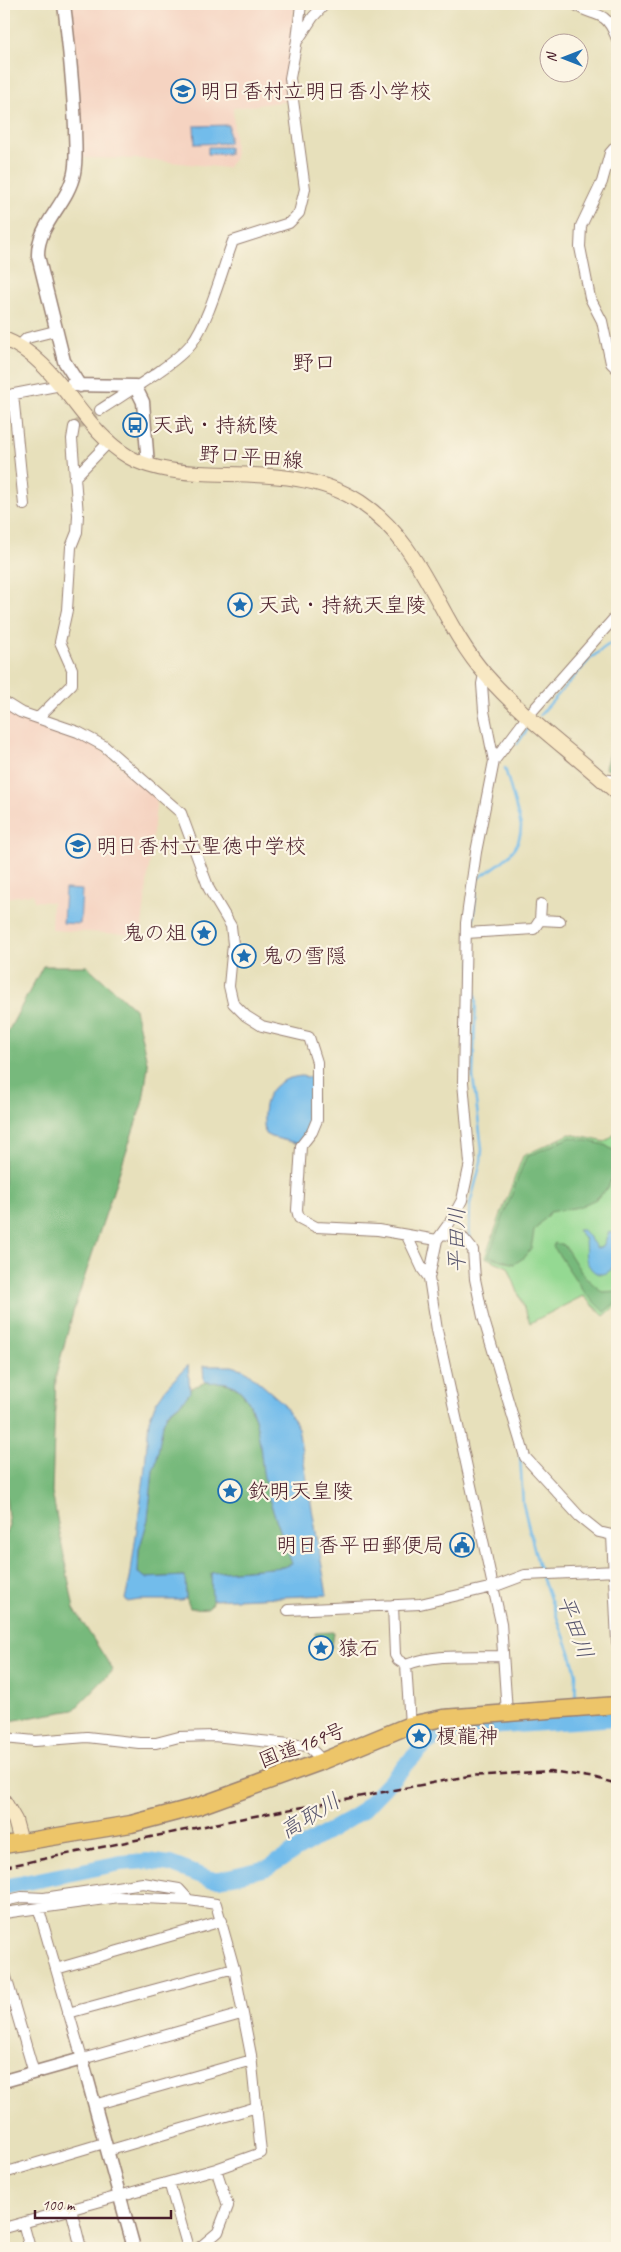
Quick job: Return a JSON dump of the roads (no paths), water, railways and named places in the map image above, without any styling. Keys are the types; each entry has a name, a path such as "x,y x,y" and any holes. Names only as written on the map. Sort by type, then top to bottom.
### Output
{"highway":[{"name":"国道169号","path":"4,1845 131,1824 199,1806 323,1761 410,1725 443,1718 617,1705"}],"main road":[{"name":"野口平田線","path":"4,338 20,345 43,365 108,442 130,457 169,471 298,478 326,485 360,502 389,526 412,553 454,630 484,674 528,716 617,793"},
{"path":"4,1802 15,1820 21,1842"}],"street":[{"path":"64,4 74,107 76,162 67,192 43,230 38,245 41,271 55,331 64,361 80,386"},
{"path":"100,410 168,363 193,340 201,329 233,241 289,224 299,213 305,189 290,78 301,4"},
{"path":"297,40 325,4"},
{"path":"575,4 579,8 604,18 617,39"},
{"path":"617,145 610,153 602,182 581,226 580,247 590,298 602,321 611,363 617,369"},
{"path":"20,345 26,338 55,331"},
{"path":"24,505 8,395 61,385 135,386"},
{"path":"135,386 143,402 148,465"},
{"path":"38,718 72,684 73,679 72,669 60,642 67,610 70,547 77,532 78,515 72,439 74,427"},
{"path":"74,478 108,442"},
{"path":"494,761 528,716 617,615"},
{"path":"484,674 482,684 484,712 494,761 470,890 466,923 470,933 463,1082 470,1163 462,1200 439,1237 429,1278 439,1339 501,1624 507,1713"},
{"path":"4,702 20,712 78,732 104,746 181,813 209,889 231,926 233,944 229,986 233,1003 237,1010 262,1026 309,1037 317,1062 316,1120 312,1132 301,1146 297,1210 299,1218 316,1227 378,1230 407,1236 458,1236 464,1239 472,1250 475,1279 483,1317 526,1457 579,1516 599,1532 612,1535 616,1572 617,1642"},
{"path":"602,779 617,782"},
{"path":"470,933 534,928 540,920 541,904"},
{"path":"540,920 560,921"},
{"path":"407,1236 423,1270 429,1278"},
{"path":"288,1610 420,1604 493,1587 525,1575 616,1572"},
{"path":"393,1605 395,1655 398,1660 406,1665"},
{"path":"406,1665 416,1661 448,1657 503,1656"},
{"path":"406,1665 410,1725"},
{"path":"4,1738 35,1741 87,1737 139,1743 156,1742 179,1737 214,1736 308,1746 323,1761"},
{"path":"4,1901 22,1897 44,1898 143,1883 179,1889 189,1900"},
{"path":"4,1913 39,1910 119,1897 189,1900 216,1904 234,1968 241,2014 252,2060 261,2153 216,2169 4,2228"},
{"path":"39,1910 134,2248"},
{"path":"56,1969 222,1921"},
{"path":"68,2013 234,1968"},
{"path":"4,1970 34,2073"},
{"path":"4,2081 241,2014"},
{"path":"94,2105 252,2060"},
{"path":"4,2172 257,2107"},
{"path":"199,2248 218,2232 228,2206 216,2169"},
{"path":"170,2182 188,2248"},
{"path":"71,2209 82,2248"},
{"path":"23,2223 30,2248"}],"water":[{"path":"229,125 229,143 195,144 194,126"},
{"path":"208,147 229,147 229,154 208,154"},
{"path":"65,889 82,890 80,924 63,923"},
{"path":"301,1076 315,1078 312,1120 300,1144 265,1134 264,1113 268,1095 280,1083 289,1078"},
{"path":"577,1230 583,1230 597,1248 603,1246 609,1232 614,1234 615,1258 611,1269 607,1273 596,1273 589,1266 586,1259 584,1238"},
{"path":"188,1365 190,1392 184,1400 167,1414 163,1423 153,1470 148,1519 139,1550 138,1573 146,1578 185,1576 186,1598 181,1600 139,1600 127,1602 125,1599 130,1579 144,1477 149,1420 155,1404 166,1388"},
{"path":"203,1366 232,1366 245,1370 283,1403 298,1428 327,1595 212,1600 211,1573 284,1567 292,1564 268,1496 259,1439 252,1410 246,1398 238,1389 227,1383 204,1381"}],"waterway":[{"name":"平田川","path":"540,715 591,658 613,641 613,634 617,629"},
{"name":"平田川","path":"517,744 529,727"},
{"name":"平田川","path":"472,931 477,879 507,858 520,836 521,826 505,768"},
{"name":"平田川","path":"469,1239 470,1204 481,1162 482,1149 473,1077 476,1000 472,980 472,937"},
{"name":"平田川","path":"520,1455 523,1504 540,1572"},
{"name":"平田川","path":"542,1577 571,1655 576,1674 575,1703"},
{"name":"平田川","path":"575,1713 575,1721"},
{"name":"高取川","path":"4,1887 121,1863 147,1861 170,1864 210,1879 220,1879 267,1868 361,1812 427,1743 441,1735 474,1728 617,1718"}],"tunnel":[{"path":"74,427 100,410"}],"railway":[{"path":"4,1867 244,1818 469,1776 550,1771 596,1778 617,1784"}],"place":[{"name":"明日香村立明日香小学校","path":"183,91"},
{"name":"天武・持統陵","path":"135,425"},
{"name":"天武・持統天皇陵","path":"240,605"},
{"name":"明日香村立聖徳中学校","path":"78,846"},
{"name":"鬼の俎","path":"204,933"},
{"name":"鬼の雪隠","path":"244,956"},
{"name":"欽明天皇陵","path":"230,1491"},
{"name":"明日香平田郵便局","path":"462,1545"},
{"name":"猿石","path":"321,1648"},
{"name":"榎龍神","path":"419,1736"}],"district":[{"name":"野口","path":"314,363"}]}
